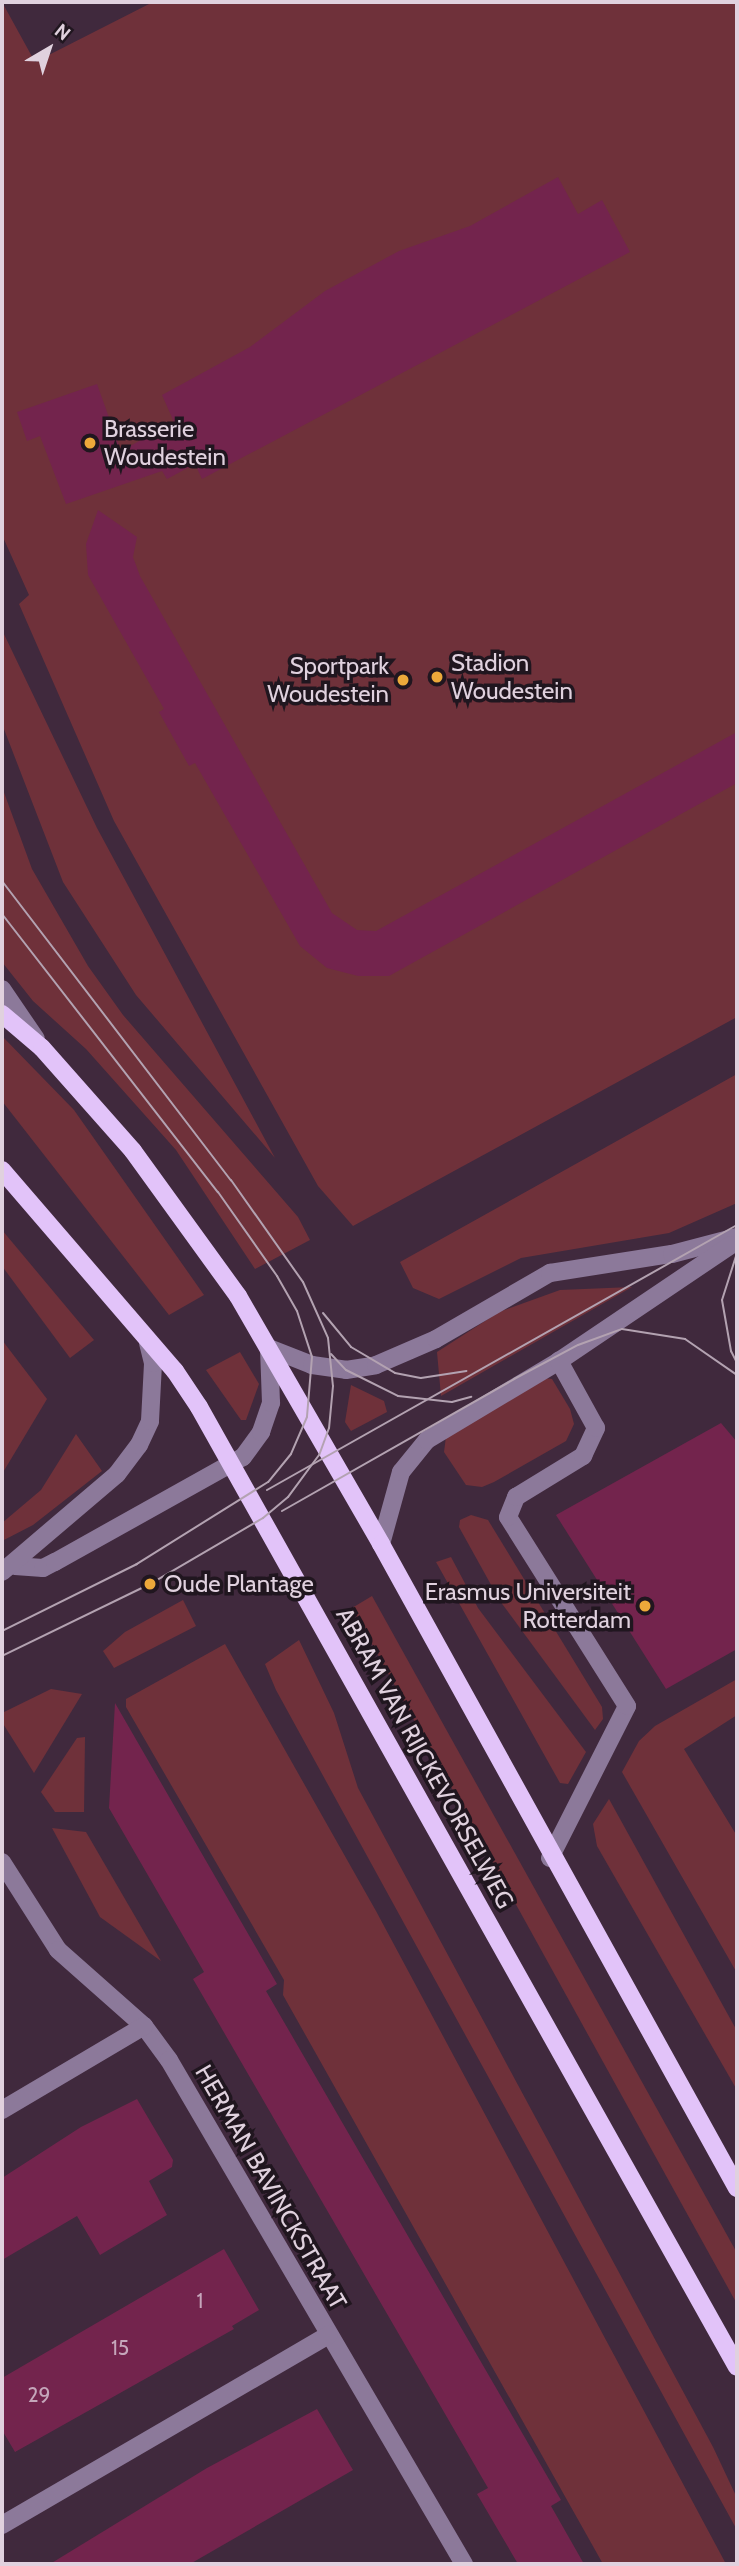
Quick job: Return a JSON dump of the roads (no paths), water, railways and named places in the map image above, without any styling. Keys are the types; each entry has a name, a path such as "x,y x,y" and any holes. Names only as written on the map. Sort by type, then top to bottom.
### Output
{"main road":[{"path":"2,1014 42,1048 166,1192 269,1348 381,1545 550,1858 737,2188"},
{"name":"ABRAM VAN RIJCKEVORSELWEG","path":"2,1170 148,1343 175,1371 233,1464 737,2367"}],"street":[{"path":"2,989 42,1048"},
{"path":"8,1569 43,1568 233,1464 261,1432 271,1403 269,1348 312,1365 345,1370 376,1365 425,1345 550,1273 672,1254 737,1239"},
{"path":"381,1545 409,1457 448,1424 559,1361 737,1239"},
{"path":"8,1569 33,1542 71,1516 117,1474 139,1445 150,1421 153,1363 148,1343"},
{"path":"550,1858 627,1706 509,1517 516,1497 583,1456 596,1428 559,1361"},
{"name":"HERMAN BAVINCKSTRAAT","path":"2,1862 9,1893 58,1950 144,2026 169,2060 464,2564"},
{"path":"2,2109 144,2026"},
{"path":"2,2525 329,2335"}],"tram line":[{"path":"2,881 231,1180 303,1282 328,1338 333,1386 329,1428 319,1455 288,1497 263,1518 150,1584 2,1656"},
{"path":"2,914 218,1192 277,1276 297,1311 312,1357 307,1417 291,1454 268,1482 137,1564 2,1631"},
{"path":"267,1490 737,1225"},
{"path":"737,1253 722,1300 731,1351 737,1363"},
{"path":"323,1313 351,1347 395,1373 421,1378 466,1371"},
{"path":"282,1511 514,1379 578,1345 622,1329 685,1339 737,1375"},
{"path":"331,1354 346,1370 398,1396 452,1402 471,1397"}],"place":[{"name":"Brasserie Woudestein","path":"90,443"},
{"name":"Stadion Woudestein","path":"437,677"},
{"name":"Sportpark Woudestein","path":"403,680"},
{"name":"Oude Plantage","path":"150,1584"},
{"name":"Erasmus Universiteit Rotterdam","path":"645,1606"}]}
